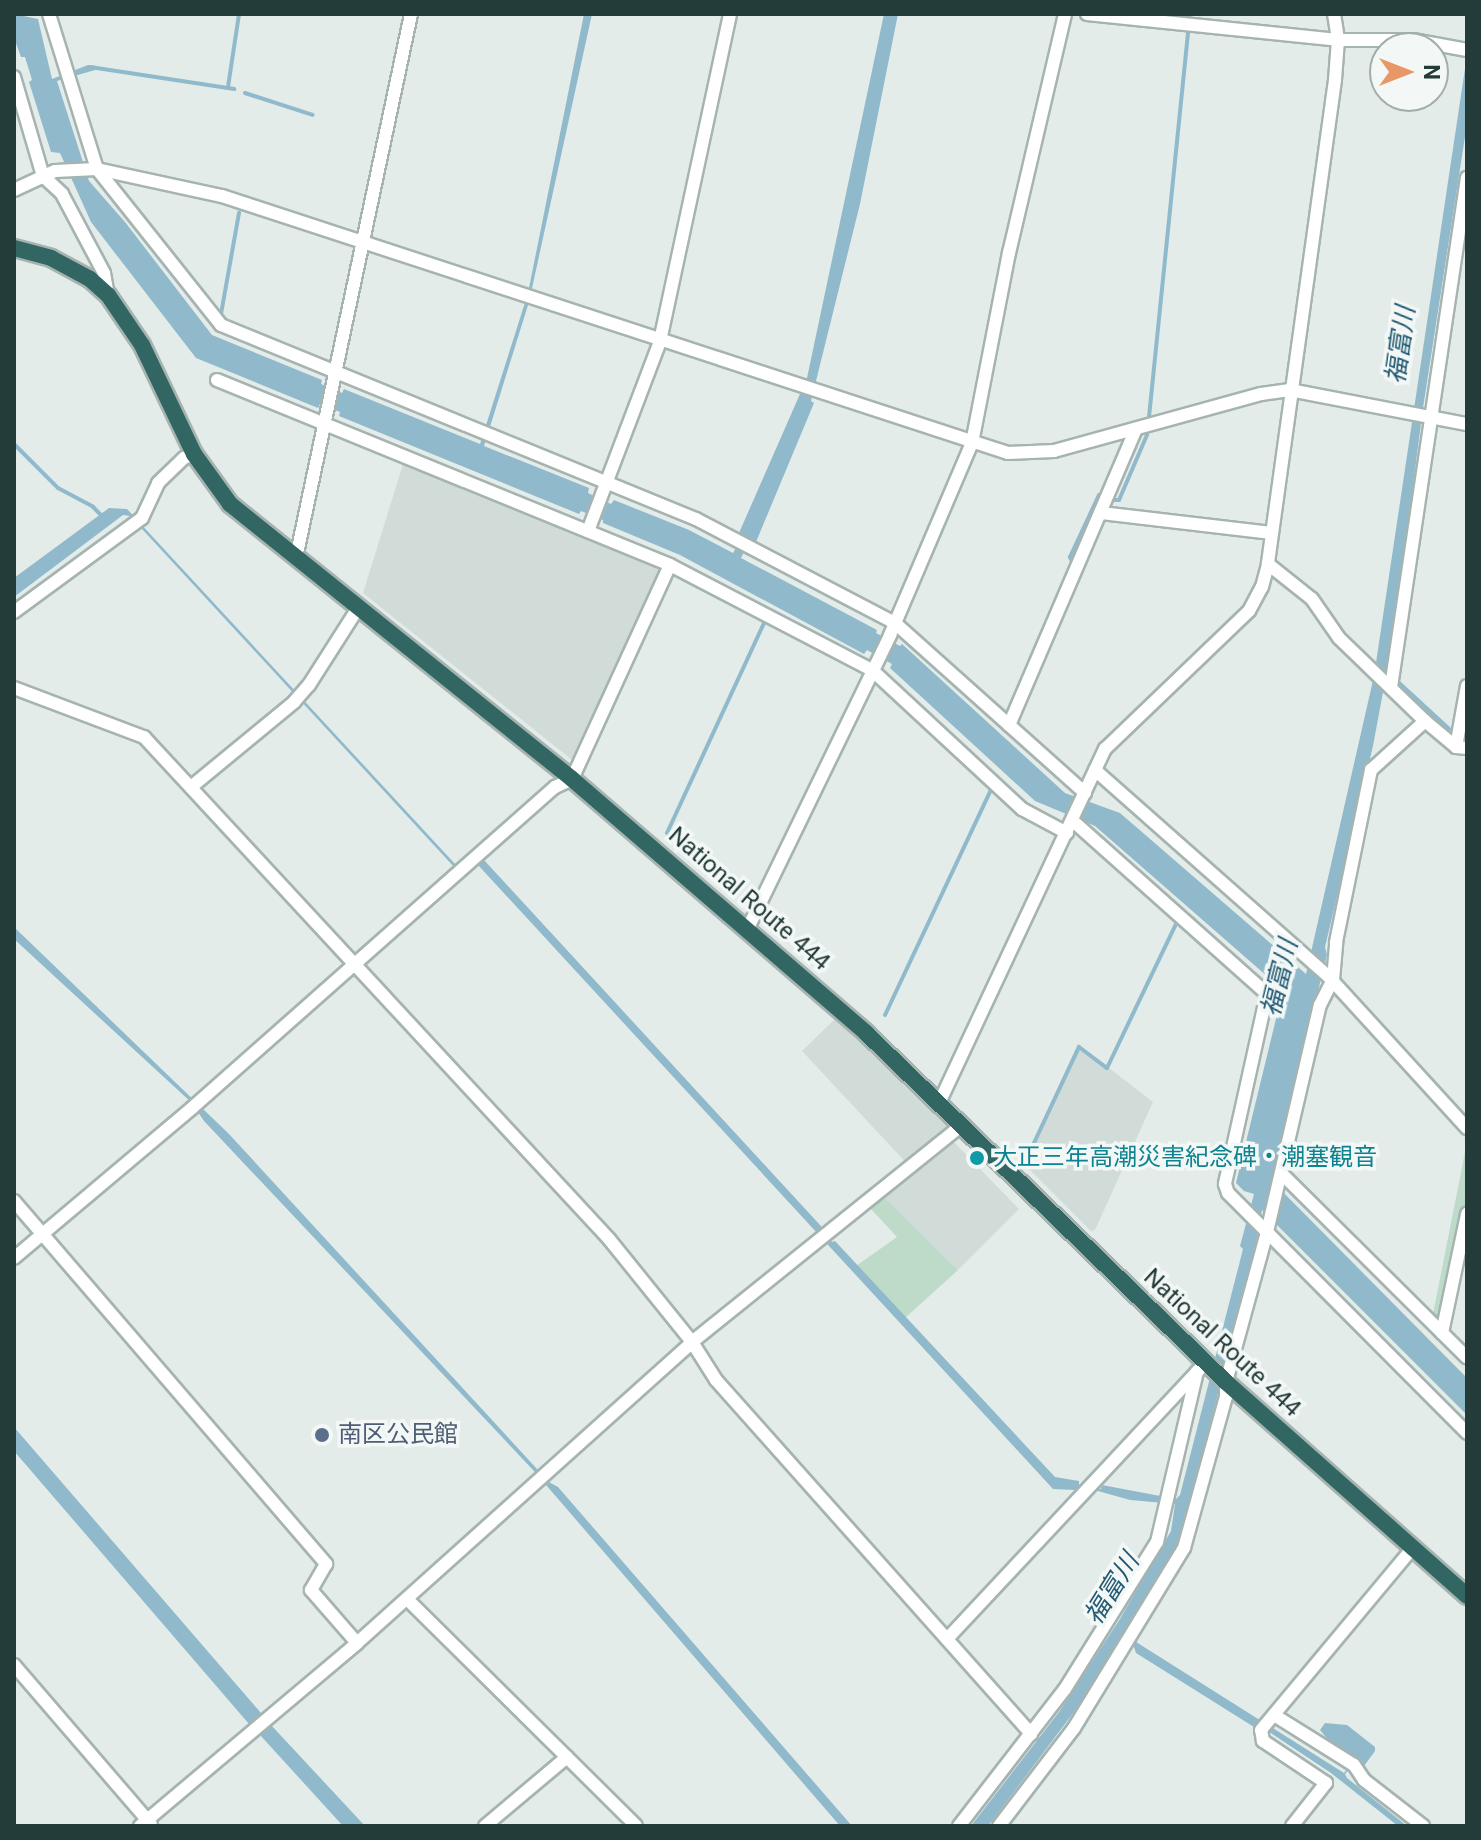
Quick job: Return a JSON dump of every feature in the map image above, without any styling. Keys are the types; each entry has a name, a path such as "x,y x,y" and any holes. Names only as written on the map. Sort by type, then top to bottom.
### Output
{"highway":[{"name":"National Route 444","path":"14,248 51,258 90,279 108,295 142,345 194,454 230,504 572,779 748,928 940,1101 961,1126 1201,1368 1226,1382 1411,1550 1467,1596"}],"street":[{"path":"49,14 56,58 68,75 97,169 221,325 604,488 696,519 892,629 1009,725 1084,795"},
{"path":"296,558 411,14"},
{"path":"590,525 660,341 730,14"},
{"path":"748,928 892,629 972,443 1009,253 1065,14"},
{"path":"1087,14 1338,40 1413,40 1467,50"},
{"path":"940,1101 1105,749 1249,611 1262,587 1268,564 1335,80 1338,40 1334,14"},
{"path":"17,72 49,174 104,273 108,295"},
{"path":"14,190 49,174 97,169 222,196 972,443 1028,455 1290,390 1467,424"},
{"path":"1391,680 1427,415 1467,178"},
{"path":"217,380 590,525 875,665 1022,809 1067,833"},
{"path":"1009,725 1136,429"},
{"path":"14,612 137,521 158,483 184,458 194,454"},
{"path":"1101,513 1270,533"},
{"path":"1268,564 1312,599 1339,638 1370,669 1391,680 1425,721 1460,740 1467,686"},
{"path":"14,1258 195,1105 555,787 572,779 670,565"},
{"path":"191,787 298,697 358,608"},
{"path":"14,688 144,737 609,1239 692,1342 716,1380 1031,1734"},
{"path":"999,1826 1074,1728 1184,1548 1226,1397 1226,1382 1280,1178 1320,1005 1330,978 1371,770 1425,721"},
{"path":"1095,770 1330,978 1467,1128"},
{"path":"1073,821 1267,994 1225,1184 1228,1193 1266,1227 1467,1433"},
{"path":"14,1665 147,1824 407,1599 692,1342 961,1126"},
{"path":"1280,1178 1467,1358"},
{"path":"14,1201 326,1564 311,1590 357,1643"},
{"path":"1442,1333 1467,1214"},
{"path":"947,1639 1201,1368"},
{"path":"959,1826 1065,1689 1157,1542 1201,1368"},
{"path":"1292,1826 1326,1783 1263,1741 1267,1722 1411,1550"},
{"path":"407,1599 636,1826"},
{"path":"1267,1722 1352,1764 1364,1780 1423,1826"},
{"path":"485,1826 567,1757"}],"shaded area":[{"path":"404,461 663,568 577,764 363,593"},
{"path":"835,1019 877,1054 945,1122 952,1140 1019,1209 958,1270 882,1195 912,1169 802,1051"},
{"path":"1078,1044 1153,1102 1095,1230 1091,1231 1023,1163"}],"green space":[{"path":"1467,1142 1467,1197 1440,1324 1432,1319"},
{"path":"882,1195 958,1270 904,1319 853,1268 897,1237 870,1208"}],"water":[{"name":"福富川","path":"14,14 38,19 52,79 88,65 96,66 95,70 57,81 89,181 125,222 212,335 322,380 321,384 342,393 344,389 480,444 528,293 584,14 592,14 529,302 484,446 589,488 588,493 611,504 614,500 689,530 733,553 737,546 745,550 741,558 877,630 876,633 900,646 902,644 1065,793 1120,813 1306,974 1374,676 1467,55 1467,124 1423,408 1389,671 1451,728 1467,731 1467,739 1452,732 1448,736 1395,680 1386,676 1373,746 1325,947 1327,955 1271,1180 1467,1378 1467,1415 1262,1210 1255,1250 1182,1533 1174,1553 1125,1635 1344,1773 1355,1758 1329,1741 1320,1730 1325,1723 1347,1725 1375,1747 1375,1751 1364,1766 1356,1760 1345,1774 1347,1778 1407,1826 1398,1826 1331,1773 1257,1724 1254,1727 1136,1653 1134,1647 1122,1640 1086,1696 988,1826 971,1826 1059,1712 1120,1619 1171,1531 1175,1504 1130,1500 1098,1491 1053,1489 478,865 455,868 130,516 123,515 14,597 14,578 109,508 127,509 456,865 484,860 820,1225 832,1242 835,1241 1055,1477 1079,1481 1079,1485 1101,1489 1102,1485 1176,1499 1180,1495 1243,1249 1240,1246 1254,1194 1244,1191 1236,1183 1283,990 1095,826 1035,801 890,668 892,664 867,650 864,654 680,555 603,523 603,520 581,511 579,514 339,416 340,412 320,404 318,408 196,358 91,222 60,153 51,152 29,82 32,80 25,57 21,57 14,38"},
{"path":"884,14 898,14 860,204 811,401 814,403 756,542 739,533 807,378"},
{"path":"14,927 229,1134 549,1482 558,1487 852,1826 840,1826 534,1471 204,1121 192,1103 14,939"},
{"path":"14,1427 261,1713 257,1718 267,1728 271,1725 365,1826 343,1826 260,1735 264,1731 254,1720 249,1724 14,1451"}],"waterway":[{"path":"228,87 239,14"},
{"path":"1149,417 1188,33"},
{"path":"90,67 234,89"},
{"path":"245,93 313,115"},
{"path":"221,314 239,213"},
{"path":"1114,500 1119,500 1147,435"},
{"path":"14,444 58,488 93,507 104,518"},
{"path":"1073,563 1070,557 1099,495 1104,495"},
{"path":"667,833 765,621"},
{"path":"885,1015 992,788"},
{"path":"1026,1160 1079,1047 1107,1068 1178,920"}],"place":[{"name":"大正三年高潮災害紀念碑・潮塞観音","path":"977,1158"},
{"name":"南区公民館","path":"322,1435"}]}
